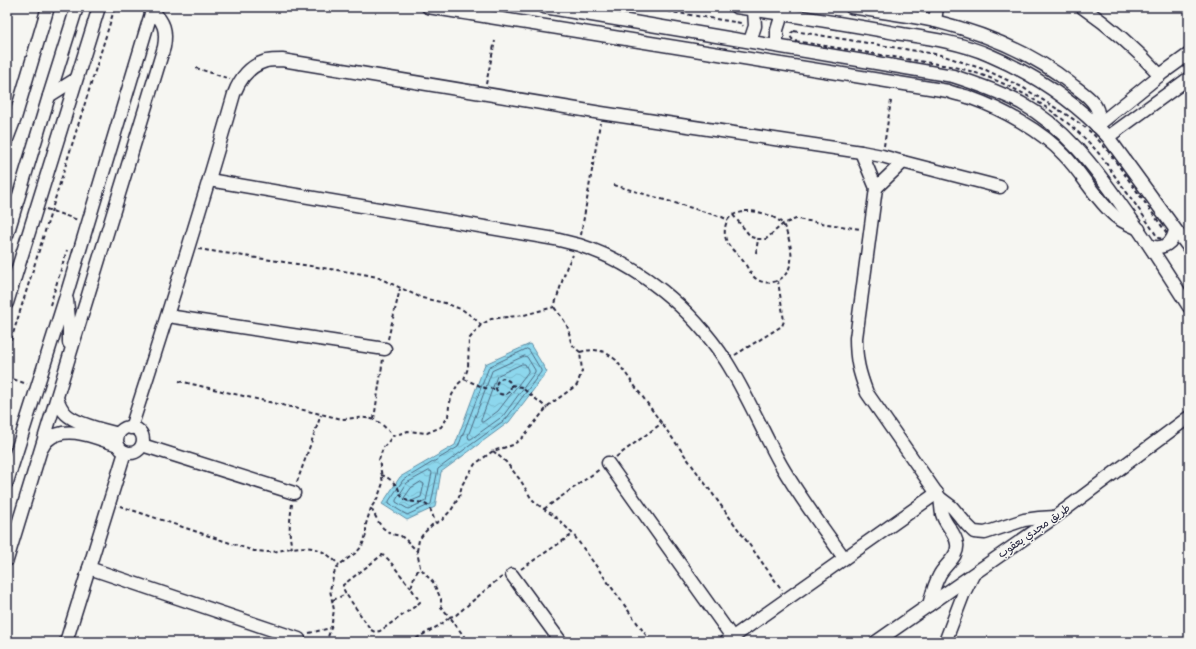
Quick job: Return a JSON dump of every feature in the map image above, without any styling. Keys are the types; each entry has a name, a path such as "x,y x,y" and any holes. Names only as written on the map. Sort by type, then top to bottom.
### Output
{"street":[{"path":"7,139 15,118 48,7"},
{"path":"7,235 77,7"},
{"path":"7,303 99,7"},
{"path":"428,7 948,91 971,98 1005,113 1040,134 1064,154 1100,200 1114,215 1126,224 1139,229"},
{"path":"544,7 953,76 989,87 1022,103 1053,124 1080,150 1139,229 1189,307"},
{"path":"736,7 957,44 988,54 1012,65 1046,84 1073,104 1108,137 1189,248"},
{"path":"851,7 921,13 934,21 968,30 1029,56 1058,74 1085,94 1095,104 1098,114 1097,126"},
{"path":"934,21 937,7"},
{"path":"1082,7 1119,34 1140,53 1160,75"},
{"path":"7,482 66,296 153,8"},
{"path":"7,560 9,548 57,398 164,47 166,37 164,26 160,17 153,8"},
{"path":"862,27 864,9"},
{"path":"750,41 755,26 754,10"},
{"path":"777,46 777,30 782,14"},
{"path":"1097,126 1160,75 1189,54"},
{"path":"131,428 168,316 234,94 239,82 245,74 255,66 268,61 282,60 601,113 861,152 882,156 1000,187"},
{"path":"1108,137 1189,78"},
{"path":"49,96 76,79"},
{"path":"7,109 21,96"},
{"path":"861,152 876,188 856,338 856,357 860,375 867,393 939,496 952,507 974,532 985,533 1024,520 1055,518"},
{"path":"876,188 903,162"},
{"path":"209,180 555,239 580,245 623,265 663,291 681,306 712,342 726,361 782,467 844,558"},
{"path":"1150,246 1156,248 1168,245 1172,241 1175,230"},
{"path":"66,296 69,319 67,364"},
{"path":"168,316 385,348"},
{"path":"57,398 60,406 66,414 74,420 120,444 133,452 142,445 142,440 136,429 124,429 120,444 109,503 66,642"},
{"path":"1186,420 1189,407"},
{"name":"طريق مجدي يعقوب","path":"876,642 1055,518 1186,420"},
{"path":"41,449 52,437 57,434 68,432 79,433 120,444"},
{"path":"142,445 294,493"},
{"path":"608,463 729,640 844,558 939,496"},
{"path":"929,605 933,588 940,573 957,553 957,544 954,535 942,514 939,496"},
{"path":"957,544 974,532"},
{"path":"89,568 299,639"},
{"path":"945,642 946,636 963,596 975,572"},
{"path":"512,575 562,642"}],"path":[{"path":"7,353 115,7"},
{"path":"485,93 495,40"},
{"path":"1001,93 1012,65"},
{"path":"196,68 239,82"},
{"path":"882,156 891,101"},
{"path":"554,307 567,266 580,245 601,113"},
{"path":"1077,131 1082,125"},
{"path":"614,185 728,220"},
{"path":"37,206 88,224"},
{"path":"756,211 765,214 783,224 792,247 792,255 790,266 785,275 778,281 768,283 754,277 740,257 726,241 724,230 728,220 733,216 745,212 756,211"},
{"path":"733,216 751,237 758,240 766,238 783,224 796,219 870,231"},
{"path":"756,253 758,240"},
{"path":"188,248 363,274 377,278 422,298 445,303 462,310 481,325"},
{"path":"726,361 782,326 784,321 778,281"},
{"path":"374,419 385,348 400,289"},
{"path":"324,642 328,637 331,628 334,610 330,590 334,573 339,565 357,552 362,546 366,535 366,524 371,508 378,497 382,483 379,460 383,448 393,436 408,431 427,433 441,427 448,417 452,394 464,378 468,368 469,339 481,325 491,319 524,315 554,307"},
{"path":"468,642 450,617 446,614 441,606 441,599 433,582 420,567 417,551 418,540 436,523 442,520 452,509 459,497 462,485 475,464 493,451 512,445 523,437 547,408 577,385 582,371 580,352 570,341 567,325 554,307"},
{"path":"580,352 599,350 616,360 788,598"},
{"path":"464,378 485,388 495,389 500,394 507,394 511,385"},
{"path":"495,389 497,382 503,378 511,385 520,387 547,408"},
{"path":"180,381 342,419 374,419 385,427 393,436"},
{"path":"292,548 289,527 294,493 321,414"},
{"path":"493,451 511,468 531,498 558,519 573,534 651,642"},
{"path":"381,475 397,487 403,499 425,504 436,523"},
{"path":"109,503 254,551 270,552 292,548 315,548 331,556 339,565"},
{"path":"371,508 383,528 391,534 401,536 417,551"},
{"path":"410,642 440,625 450,617 456,615 500,578 512,575 573,534"},
{"path":"382,555 388,559 411,588 420,602 380,631 375,632 371,630 346,594 343,585 382,555"},
{"path":"411,588 414,577 420,567"},
{"path":"332,600 346,594"},
{"path":"299,639 311,632 331,628"},
{"path":"97,640 102,642"}],"water":[{"path":"530,344 547,372 509,422 441,472 435,507 407,520 382,504 400,477 455,445 485,364"}]}
